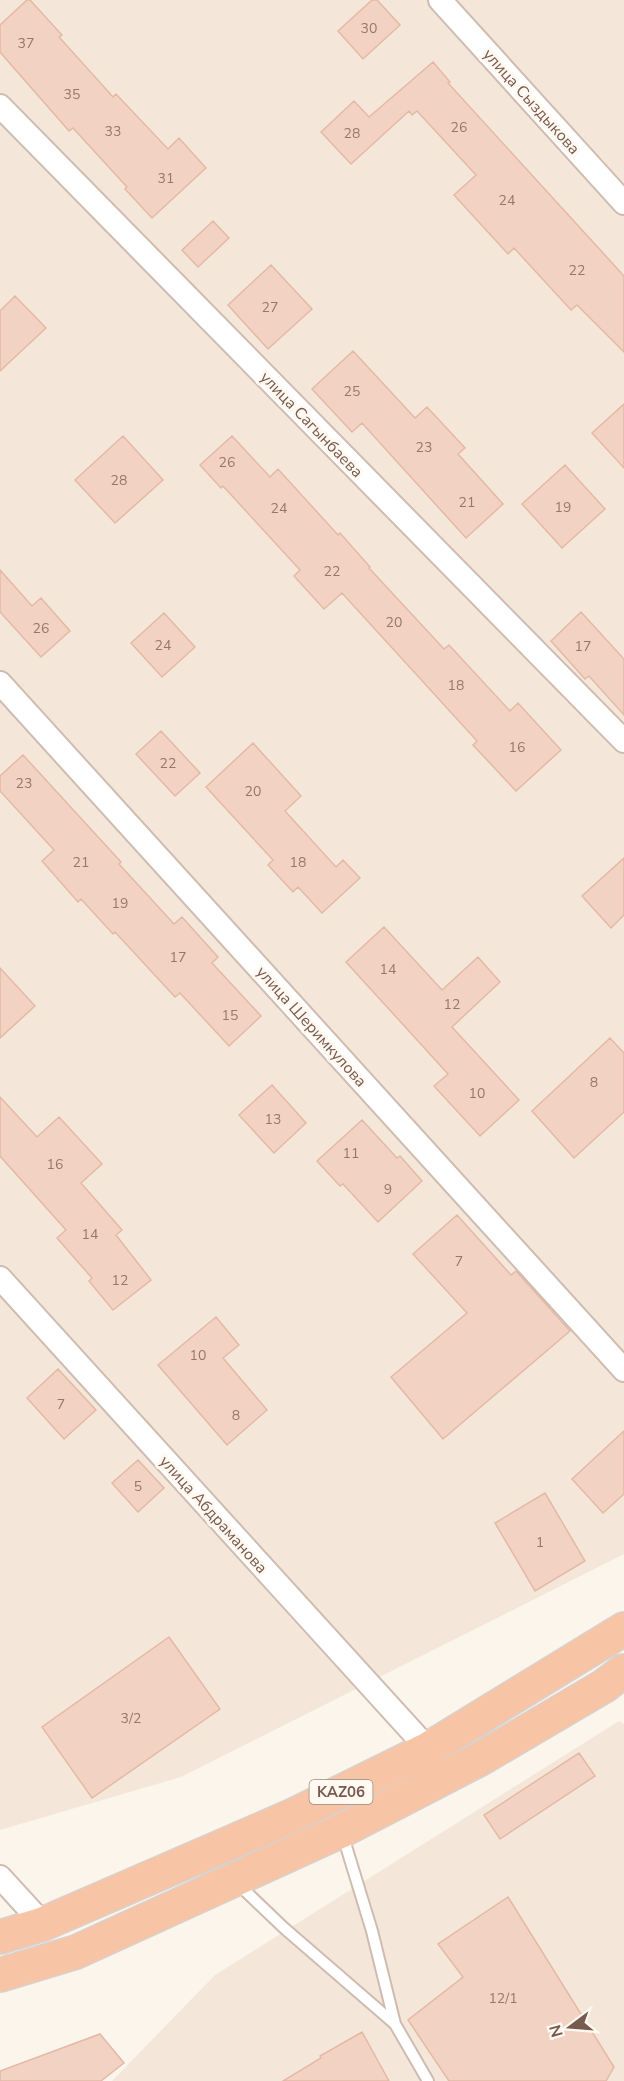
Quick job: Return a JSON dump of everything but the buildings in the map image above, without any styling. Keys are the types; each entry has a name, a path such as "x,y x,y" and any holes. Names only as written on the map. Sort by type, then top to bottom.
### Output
{"highway":[{"name":"KАZ06","path":"0,1937 43,1924 294,1815 428,1749 624,1629"},
{"name":"KАZ06","path":"0,1975 76,1952 341,1831 480,1759 604,1686 624,1671"}],"street":[{"name":"улица Сыздыкова","path":"440,0 624,203"},
{"name":"улица Сагынбаева","path":"0,106 624,741"},
{"name":"улица Шеримкулова","path":"0,683 624,1370"},
{"name":"улица Абдраманова","path":"0,1278 428,1749"},
{"path":"0,1877 43,1924"}],"lane":[{"path":"341,1831 372,1931 395,2024 428,2081"},
{"path":"234,1879 284,1928 395,2024"}],"shaded area":[{"path":"0,0 624,0 624,1554 181,1777 0,1830"},
{"path":"619,1721 624,1724 624,2081 112,2081 215,1975"}]}
